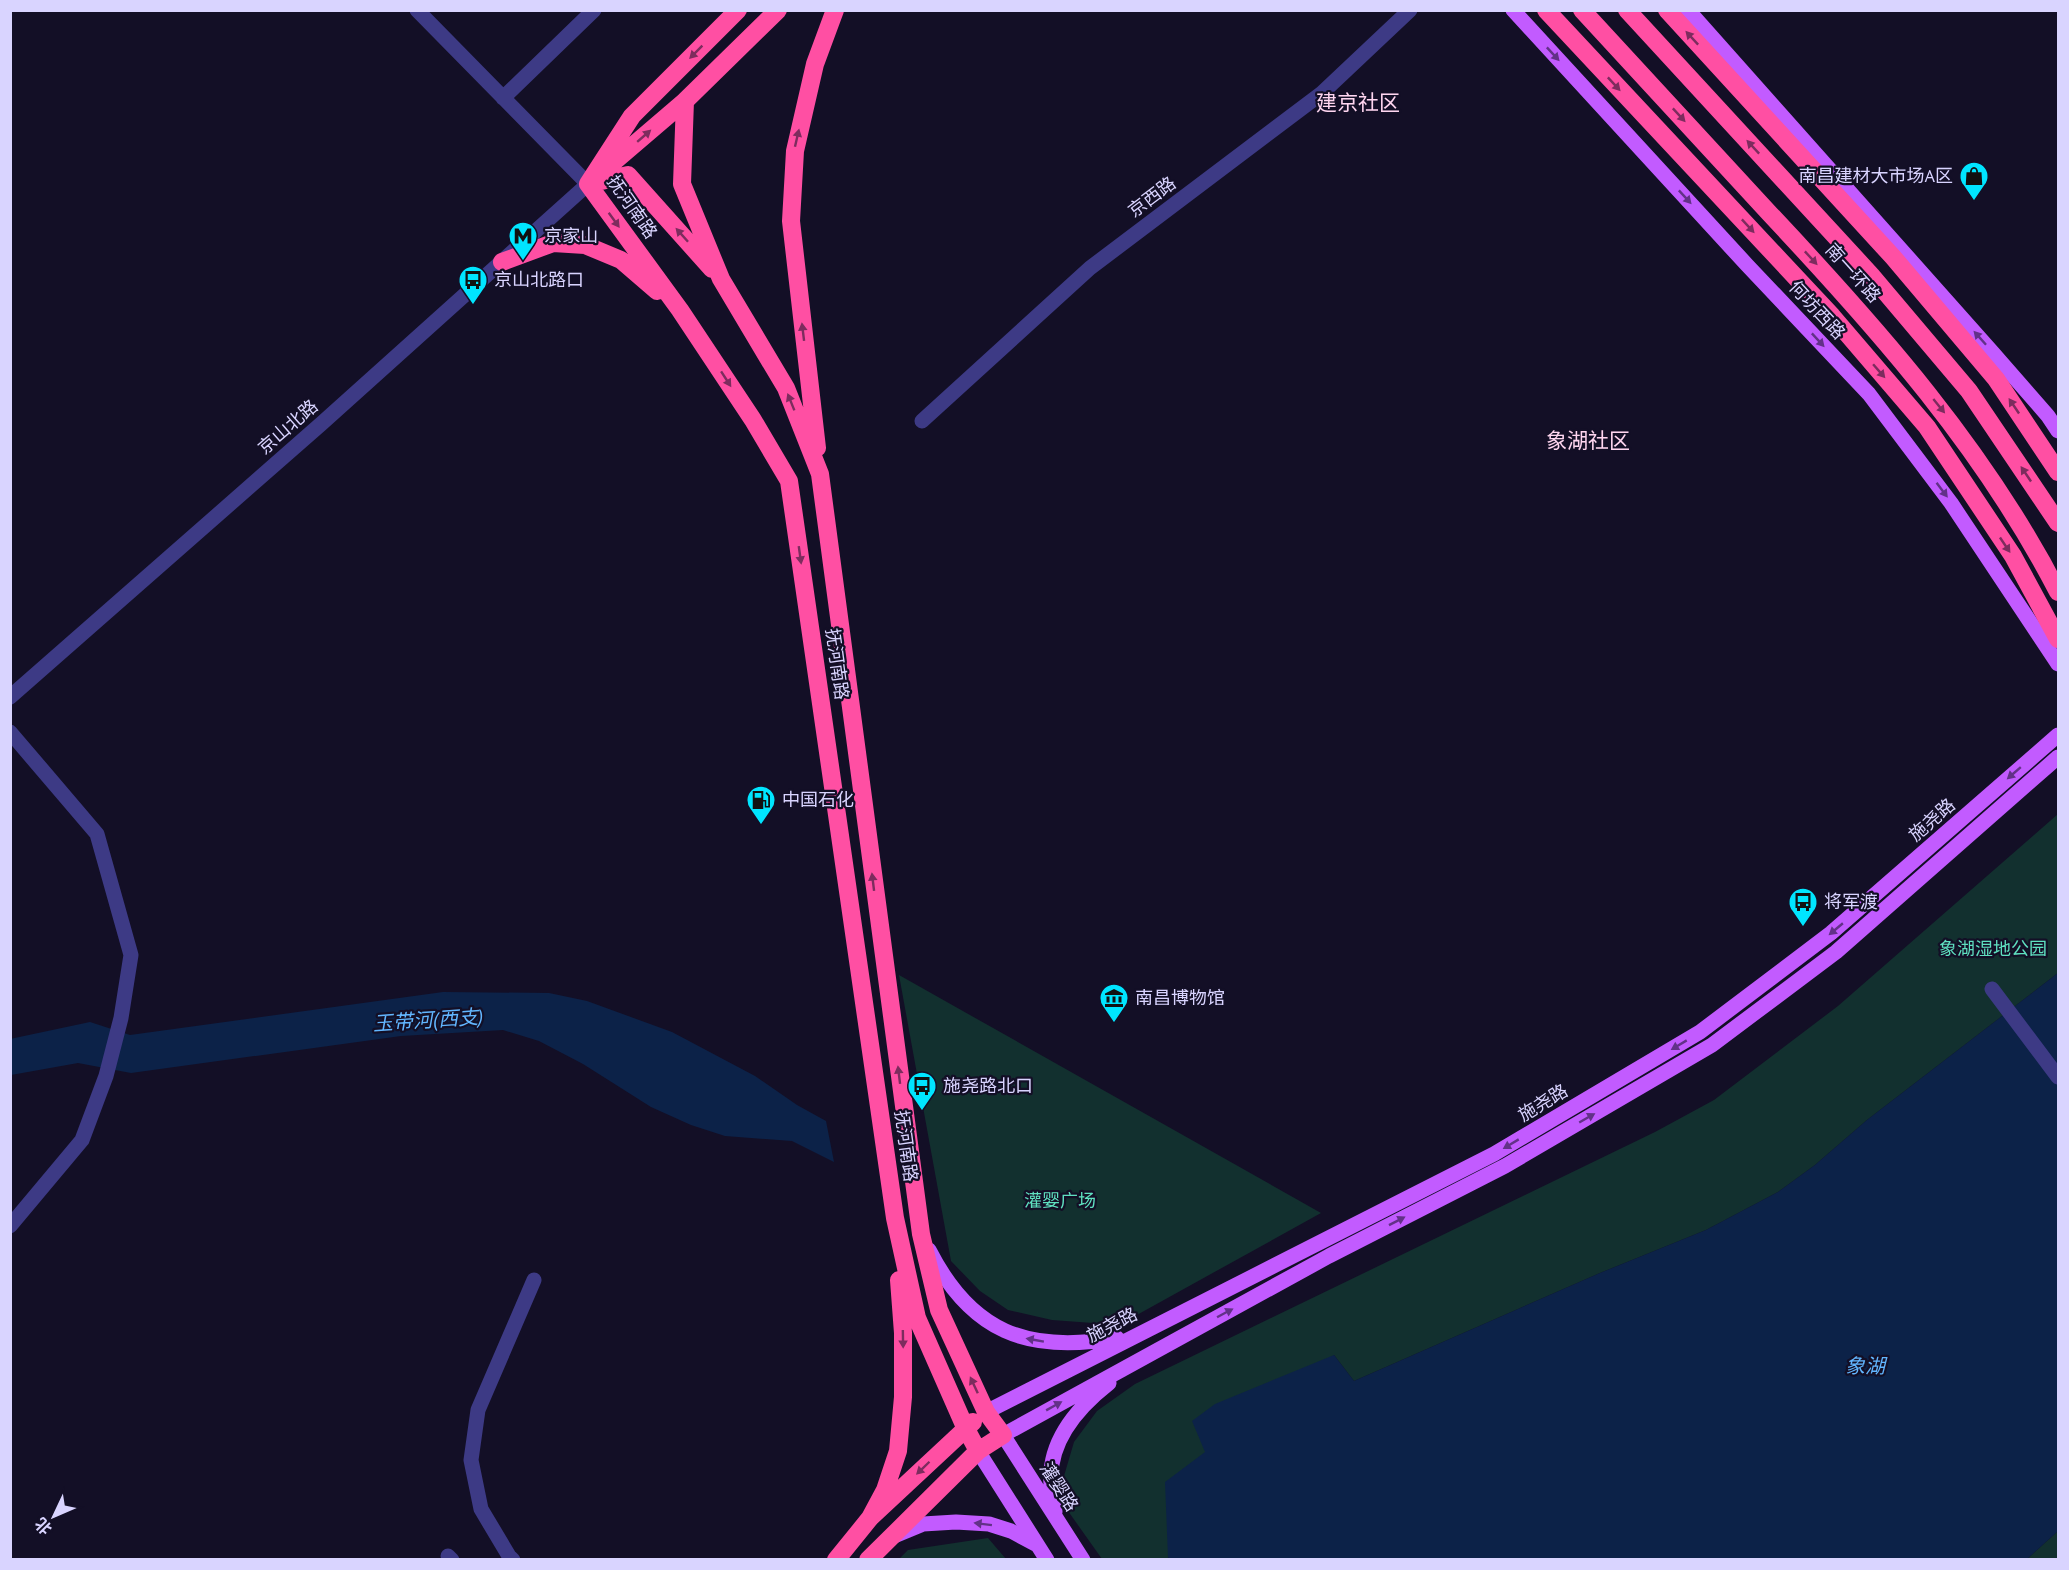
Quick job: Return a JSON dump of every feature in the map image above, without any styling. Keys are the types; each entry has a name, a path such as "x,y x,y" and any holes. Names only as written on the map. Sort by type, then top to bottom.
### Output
{"highway":[{"name":"抚河南路","path":"738,10 632,116 588,184 680,310 753,420 789,481 896,1218 917,1318 965,1427 978,1451"},
{"path":"588,184 685,101 778,10"},
{"path":"820,474 791,221 795,151 815,63 835,10"},
{"path":"1546,10 1832,316 1927,427 2013,556 2058,639"},
{"name":"南一环路","path":"1582,10 1849,298 1944,412 2033,542 2058,591"},
{"name":"南一环路","path":"1627,10 1871,275 1962,382 2058,522"},
{"path":"1667,10 1923,292 1996,379 2058,472"},
{"name":"抚河南路","path":"685,101 682,184 721,279 786,388 820,474 921,1234 939,1310 986,1412 1003,1435"},
{"path":"588,184 628,175 721,279"},
{"path":"502,262 553,243 585,245 621,261 680,310"},
{"path":"870,1518 885,1490 898,1450 903,1397 903,1333 896,1218"},
{"path":"836,1560 870,1518 965,1427 986,1412"},
{"path":"868,1560 978,1451 1003,1435"}],"main road":[{"name":"何坊西路","path":"1513,10 1869,394 1951,503 2058,664"},
{"path":"1688,10 1993,353 2048,416 2058,431"},
{"name":"施尧路","path":"986,1412 1494,1154 1700,1032 1831,933 2058,735"},
{"name":"施尧路","path":"1003,1435 1329,1256 1505,1166 1712,1045 1836,952 2058,757"},
{"path":"921,1234 941,1273 961,1298 985,1322 1016,1336 1056,1343 1087,1343 1134,1335"},
{"path":"1056,1518 1051,1483 1053,1460 1058,1443 1080,1409 1146,1355"},
{"name":"灌婴路","path":"1003,1435 1083,1560"},
{"path":"978,1451 1047,1560"},
{"path":"888,1539 923,1524 956,1522 989,1524 1011,1531 1037,1545"}],"street":[{"path":"417,10 588,184"},
{"path":"503,98 594,10"},
{"name":"京西路","path":"922,421 1090,268 1322,93 1410,10"},
{"name":"京山北路","path":"10,697 321,424 588,184"},
{"path":"10,732 97,834 131,956 121,1018 106,1076 82,1140 10,1226"},
{"path":"1992,989 2058,1077"},
{"path":"513,1560 481,1509 471,1460 478,1410 534,1281"}],"green space":[{"name":"象湖湿地公园","path":"2058,814 2058,973 1867,1120 1815,1165 1778,1192 1706,1230 1600,1273 1354,1381 1334,1355 1206,1452 1169,1559 1102,1559 1068,1511 1064,1476 1074,1442 1097,1411 1135,1384 1655,1132 1714,1100 1838,1006"},
{"name":"灌婴广场","path":"899,975 1321,1213 1126,1321 1093,1323 1052,1320 1008,1310 980,1291 951,1261"},
{"path":"2058,1531 2058,1559 2027,1559"},
{"path":"988,1538 1006,1559 899,1559 908,1550"}],"water":[{"name":"象湖","path":"2058,973 2058,1531 2027,1559 1169,1559 1165,1482 1205,1452 1192,1421 1215,1404 1334,1355 1354,1381 1600,1273 1706,1230 1778,1192 1815,1165 1867,1120"},
{"name":"玉带河(西支)","path":"443,992 549,993 587,1001 672,1032 755,1076 797,1105 826,1121 834,1162 792,1141 725,1136 691,1125 651,1107 583,1064 539,1041 503,1030 401,1036 131,1073 78,1063 11,1075 10,1039 90,1022 130,1035"}],"place":[{"name":"南昌建材大市场A区","path":"1974,202"},
{"name":"京家山","path":"523,262"},
{"name":"京山北路口","path":"473,306"},
{"name":"中国石化","path":"761,826"},
{"name":"将军渡","path":"1803,928"},
{"name":"南昌博物馆","path":"1114,1024"},
{"name":"施尧路北口","path":"922,1112"}],"district":[{"name":"建京社区","path":"1358,103"},
{"name":"象湖社区","path":"1588,441"}]}
